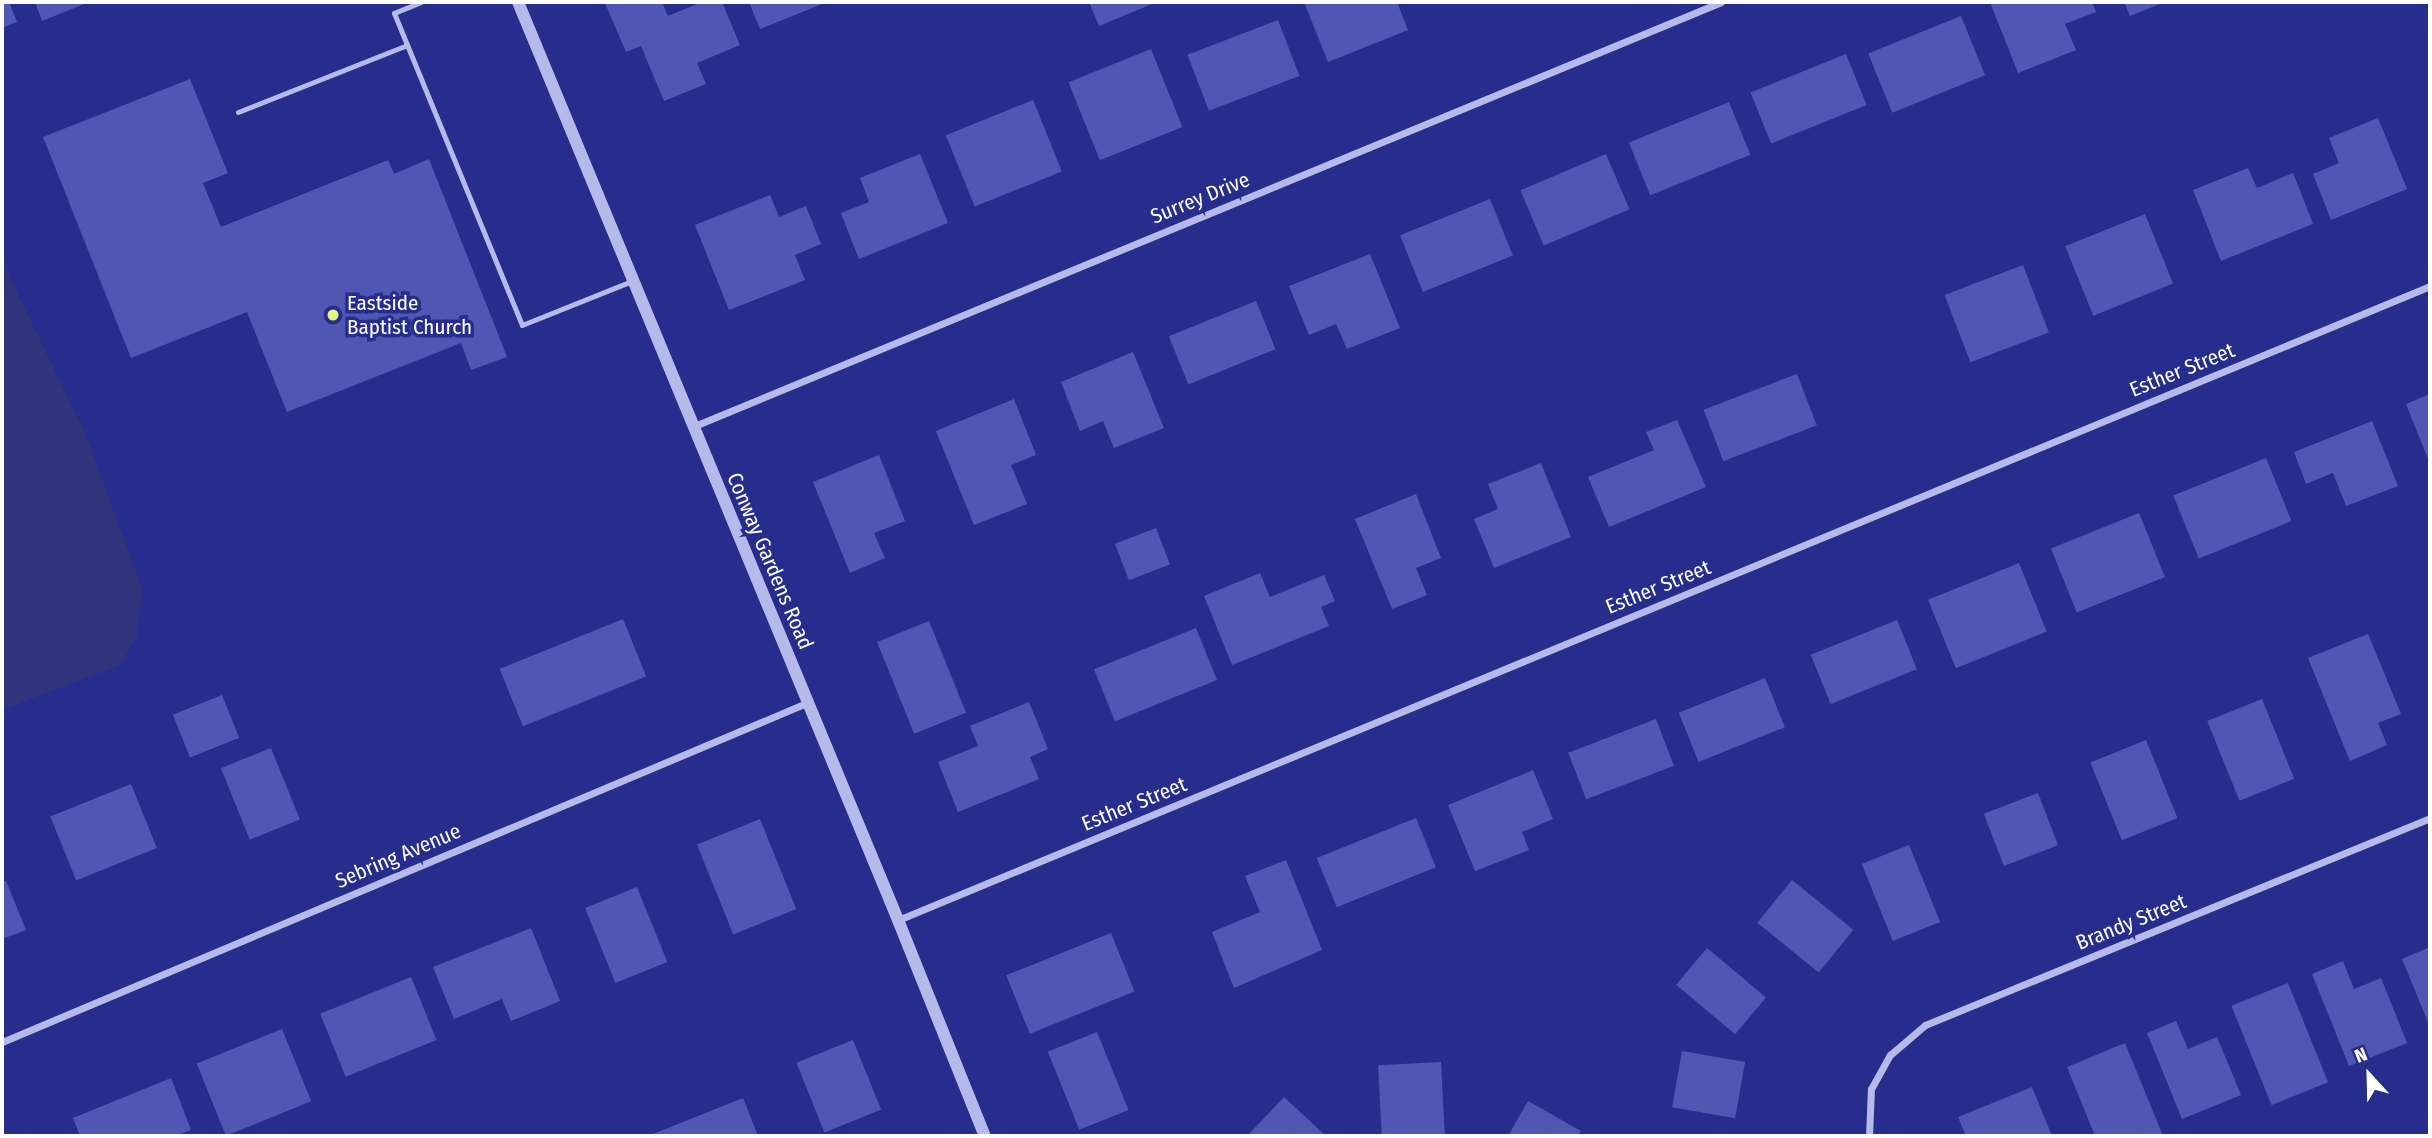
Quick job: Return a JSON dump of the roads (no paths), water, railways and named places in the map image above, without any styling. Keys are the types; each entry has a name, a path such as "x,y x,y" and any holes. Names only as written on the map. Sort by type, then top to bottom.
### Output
{"street":[{"name":"Conway Gardens Road","path":"518,2 692,427 809,702 985,1136"},
{"name":"Surrey Drive","path":"692,427 1721,2"},
{"name":"Esther Street","path":"898,920 2430,286"},
{"name":"Sebring Avenue","path":"2,1042 809,702"},
{"name":"Brandy Street","path":"1869,1136 1871,1089 1890,1055 1925,1025 2430,818"}],"lane":[{"path":"422,2 394,13 522,325 632,281"},
{"path":"238,112 407,45"}],"place":[{"name":"Eastside Baptist Church","path":"333,315"}]}
